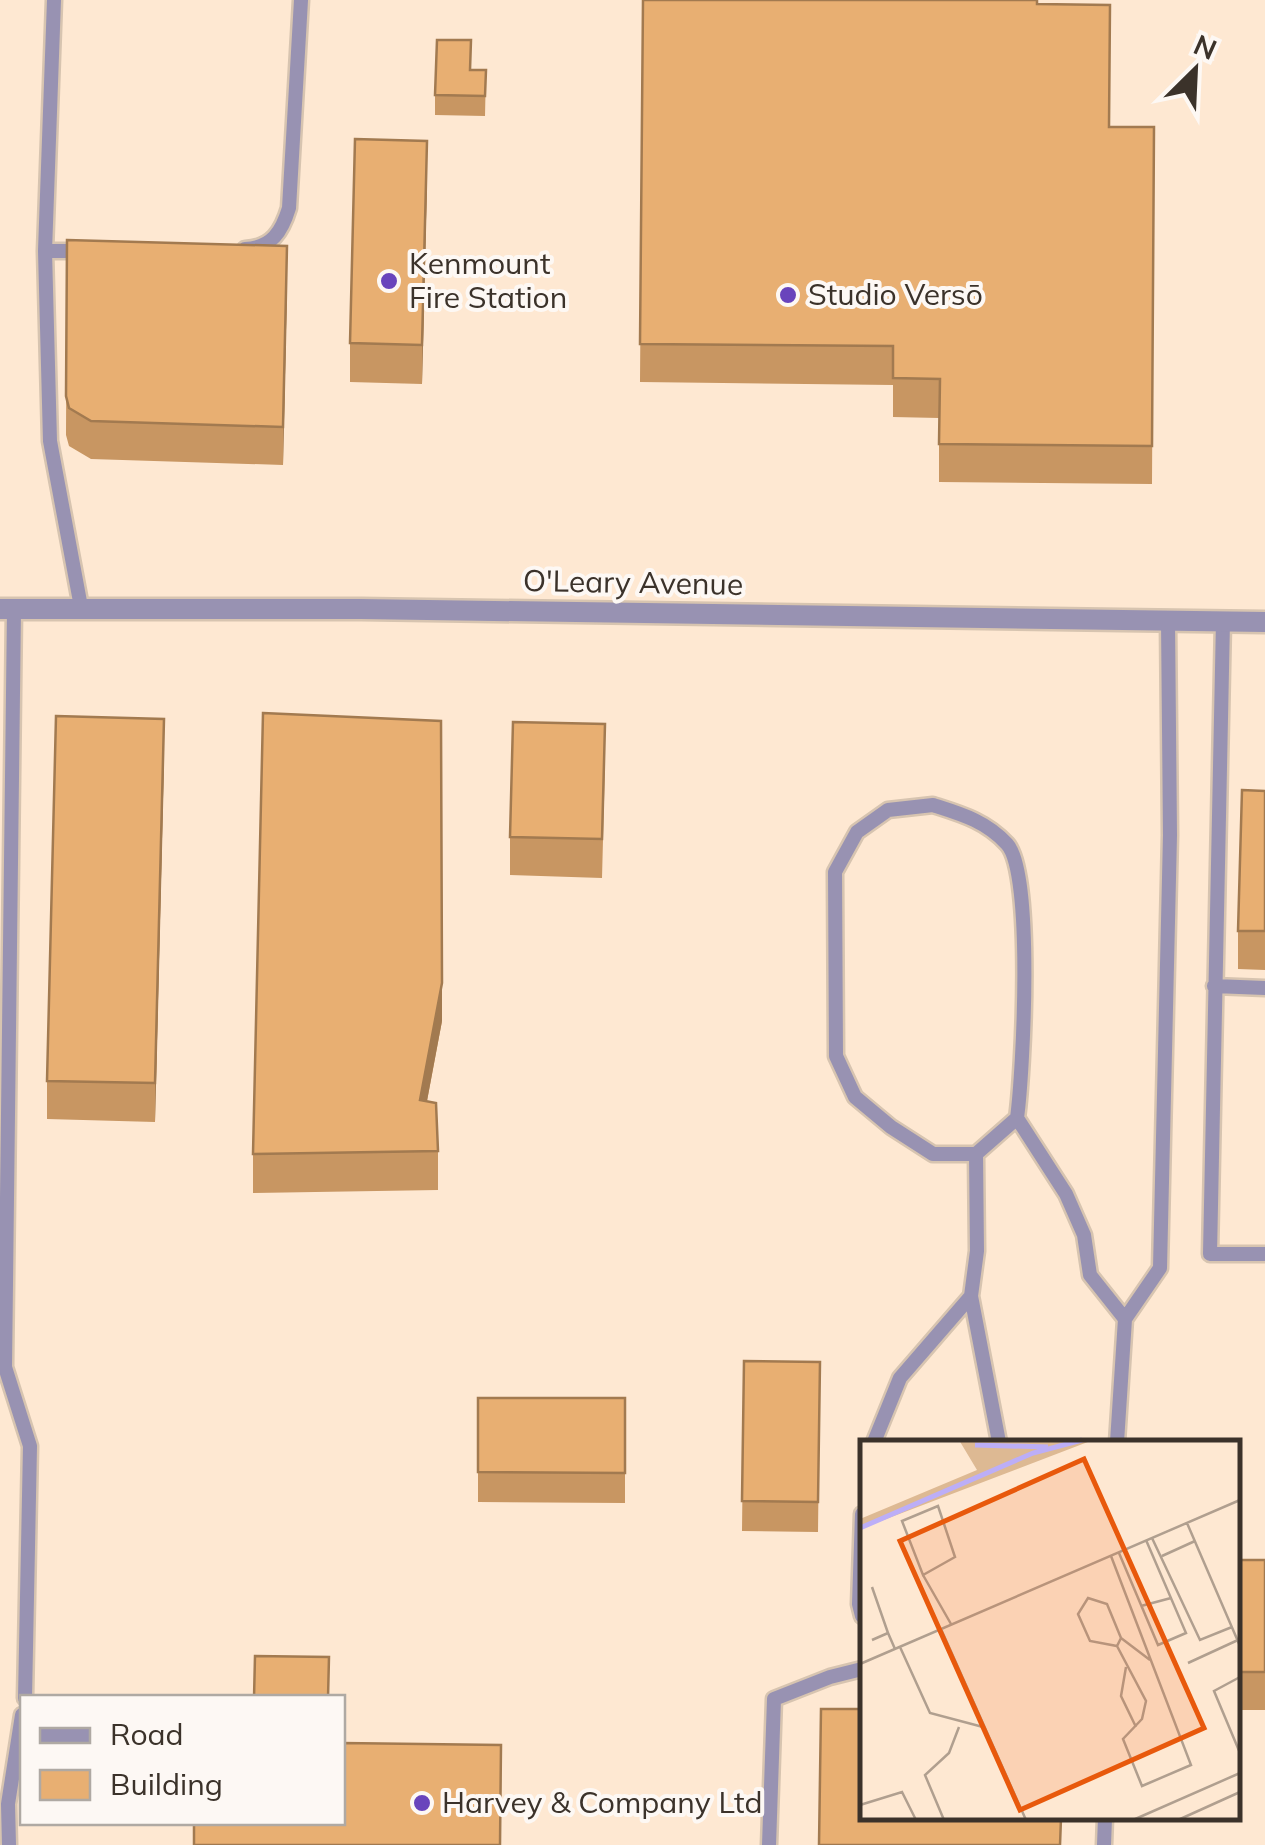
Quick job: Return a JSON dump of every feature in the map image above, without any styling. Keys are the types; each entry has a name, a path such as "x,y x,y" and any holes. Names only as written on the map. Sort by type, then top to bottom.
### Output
{"street":[{"name":"O'Leary Avenue","path":"7,609 1265,622"}],"lane":[{"path":"54,0 45,251 50,441 81,608"},
{"path":"235,249 266,245 284,225 289,208 301,0"},
{"path":"45,251 102,250"},
{"path":"7,609 2,1278 5,1368 30,1446 26,1695"},
{"path":"1117,1440 1124,1319 1160,1268 1170,835 1168,621"},
{"path":"1222,621 1210,1254 1265,1254"},
{"path":"1018,1118 976,1154 933,1154 855,1097 836,1056 834,872 857,832 888,810 933,805 977,819 1010,846 1021,890 1024,1070 1018,1118 1066,1194 1084,1235 1090,1275 1124,1319"},
{"path":"1214,986 1265,988"},
{"path":"976,1154 977,1251 970,1296 999,1440"},
{"path":"875,1440 900,1378 970,1296"},
{"path":"860,1574 860,1608"},
{"path":"769,1845 774,1700 830,1676 860,1669"},
{"path":"9,1845 8,1804 20,1728"},
{"path":"1104,1845 1105,1820"}],"building":[{"path":"643,0 1037,0 1037,4 1110,5 1109,127 1154,127 1152,446 939,444 940,379 893,378 893,346 640,344"},
{"path":"437,40 471,40 470,70 486,70 485,96 435,95"},
{"name":"Kenmount Fire Station","path":"355,139 427,141 422,345 350,343"},
{"path":"67,240 287,246 283,427 91,421 69,408"},
{"path":"263,713 441,721 442,983 420,1100 436,1103 438,1151 253,1154"},
{"path":"56,716 164,719 155,1083 47,1081"},
{"path":"513,722 605,724 602,839 510,837"},
{"path":"1242,790 1265,791 1265,931 1238,931"},
{"path":"744,1361 820,1362 818,1502 742,1501"},
{"path":"478,1398 625,1398 625,1473 478,1472"},
{"path":"1240,1560 1265,1560 1265,1672 1240,1672"},
{"path":"255,1656 329,1657 328,1695 254,1695"},
{"path":"821,1709 860,1709 860,1820 1061,1820 1060,1845 819,1845"},
{"name":"Harvey & Company Ltd","path":"345,1743 501,1745 500,1845 194,1845 194,1825 345,1825"}],"place":[{"name":"Kenmount Fire Station","path":"389,281"},
{"name":"Studio Versō","path":"788,295"},
{"name":"Harvey & Company Ltd","path":"422,1803"}]}
